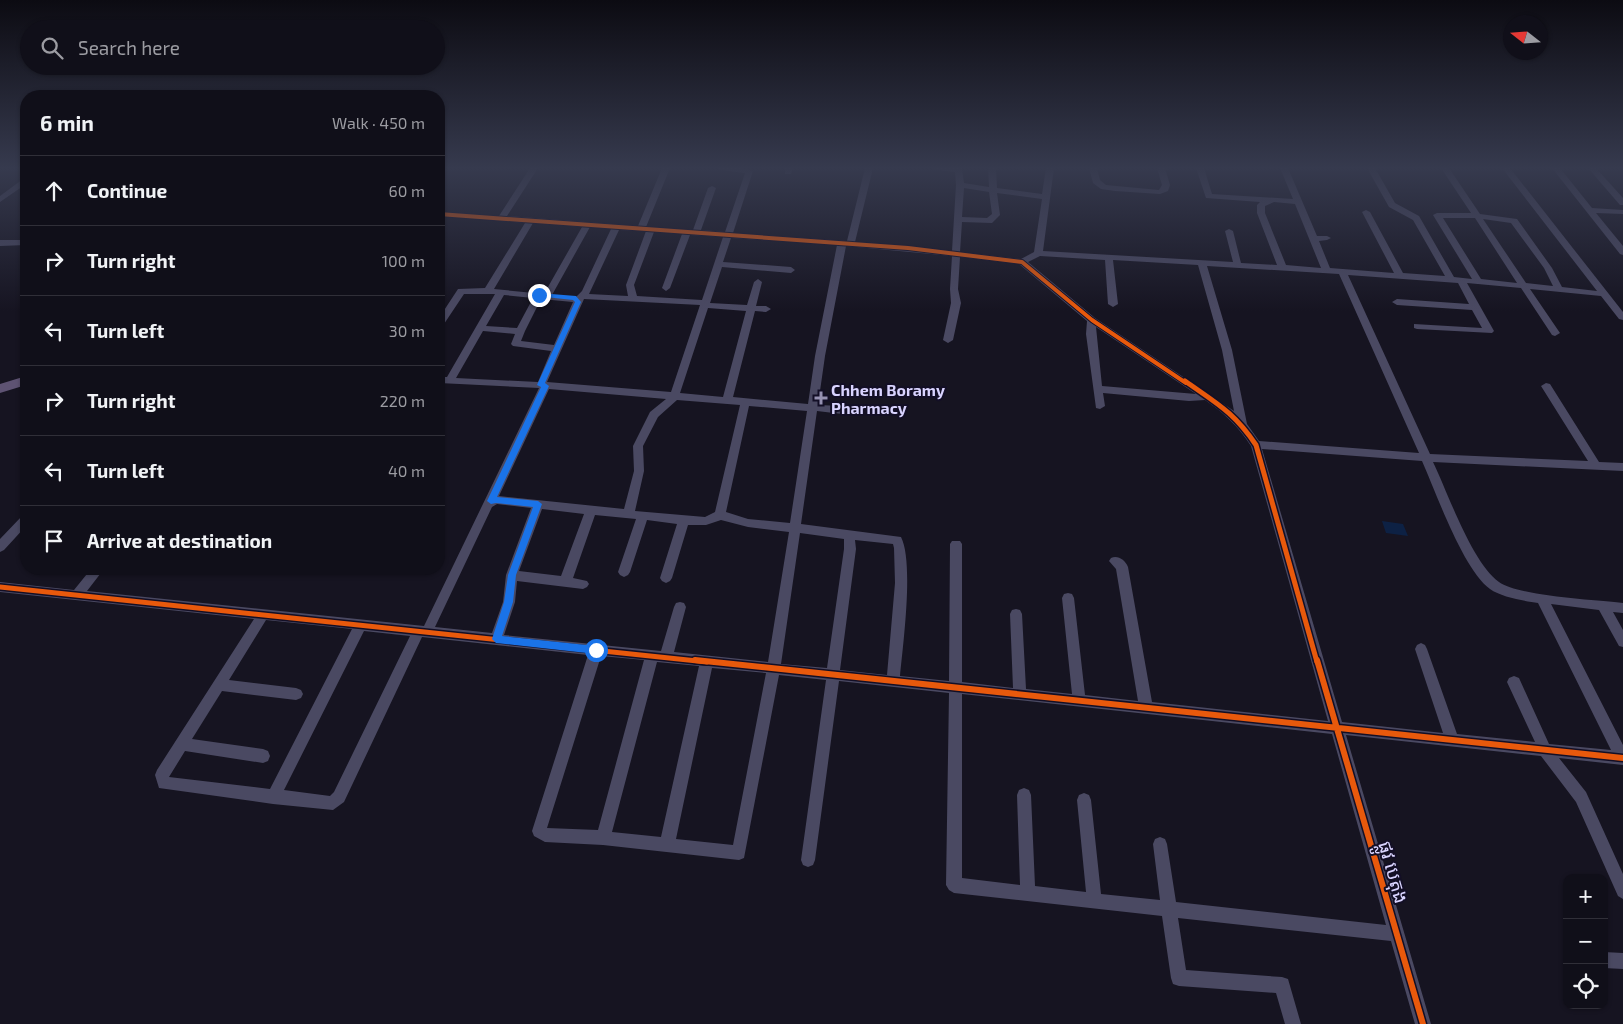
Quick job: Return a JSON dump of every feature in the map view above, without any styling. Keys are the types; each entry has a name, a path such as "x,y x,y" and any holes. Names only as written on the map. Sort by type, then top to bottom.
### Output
{"main road":[{"path":"0,389 20,382"}],"street":[{"path":"467,216 846,243 957,253 1022,262 1092,320 1226,409 1242,424"},
{"path":"641,229 646,216"},
{"path":"666,288 699,216"},
{"path":"629,514 639,471 638,446 654,415 674,397 734,216"},
{"path":"596,650 539,831 545,835 603,838 739,853 774,668 814,407 820,356 836,281 854,216"},
{"path":"948,340 956,303 954,289 959,216"},
{"path":"959,219 988,221 995,216"},
{"path":"1038,253 1043,216"},
{"path":"1263,216 1283,269"},
{"path":"1304,216 1327,272"},
{"path":"1368,216 1401,277"},
{"path":"1412,216 1416,218 1475,307 1488,332 1417,326"},
{"path":"1437,216 1479,282"},
{"path":"1468,216 1514,221 1548,268 1559,288"},
{"path":"1477,216 1554,333"},
{"path":"1543,216 1623,317"},
{"path":"1595,216 1623,252"},
{"path":"488,291 531,220"},
{"path":"557,348 516,344 520,331 587,225"},
{"path":"1307,225 1320,226"},
{"path":"262,615 162,775 164,783 333,803 337,801 491,501 543,385 557,348 616,227"},
{"path":"634,299 630,285 651,229"},
{"path":"1229,231 1238,266"},
{"path":"1313,239 1327,238"},
{"path":"2,244 20,242"},
{"path":"1022,262 1038,253 1342,272 1559,288 1604,294"},
{"path":"1110,258 1113,304"},
{"path":"718,264 790,270"},
{"path":"1202,264 1227,350 1242,424"},
{"path":"1342,272 1428,458 1473,562 1495,586 1522,596 1623,608"},
{"path":"727,401 749,309 758,282"},
{"path":"445,316 461,291 634,299 766,310"},
{"path":"450,380 500,292"},
{"path":"1397,302 1475,307"},
{"path":"1092,320 1091,334 1100,406"},
{"path":"480,328 520,331"},
{"path":"445,380 543,385 842,410"},
{"path":"1546,386 1596,466"},
{"path":"1098,389 1188,398 1206,396"},
{"path":"720,515 745,403"},
{"name":"ផ្លូវ បេតុង","path":"1242,424 1256,445 1423,1024"},
{"path":"1256,445 1428,458 1623,467"},
{"path":"491,501 538,504 684,520 706,521 720,515 748,523 896,540 900,545 902,565 893,681"},
{"path":"496,639 508,602 512,575 538,504"},
{"path":"565,582 591,510"},
{"path":"624,572 643,516"},
{"path":"666,578 684,520"},
{"path":"0,547 20,527"},
{"path":"808,860 850,549 849,535"},
{"path":"956,544 954,885 1396,934"},
{"path":"1116,561 1122,566 1146,706"},
{"path":"76,595 93,575"},
{"path":"512,575 584,584"},
{"path":"0,587 955,688 1146,706 1622,758"},
{"path":"1068,598 1079,699"},
{"path":"1542,599 1622,758"},
{"path":"1603,606 1623,642"},
{"path":"603,838 659,656 680,607"},
{"path":"1016,614 1020,694"},
{"path":"273,797 361,625"},
{"path":"1420,649 1452,740"},
{"path":"667,845 707,661"},
{"path":"1514,682 1546,750 1581,797 1623,892"},
{"path":"219,685 296,694"},
{"path":"181,744 263,756"},
{"path":"1024,795 1028,893"},
{"path":"1084,800 1094,900"},
{"path":"1160,844 1179,978 1282,985 1293,1024"},
{"path":"1608,960 1623,960"}],"water":[{"path":"1382,521 1403,524 1408,536 1386,533"}],"cycle path":[{"path":"464,216 908,248 1022,262 1092,320 1226,409 1242,424 1256,445 1423,1024"},
{"path":"0,587 1623,758"}],"place":[{"name":"Chhem Boramy Pharmacy","path":"821,398"}],"route":[{"path":"539,295 576,298 578,302 541,385 545,386 491,501 538,504 512,575 508,602 496,639 596,650"}]}
